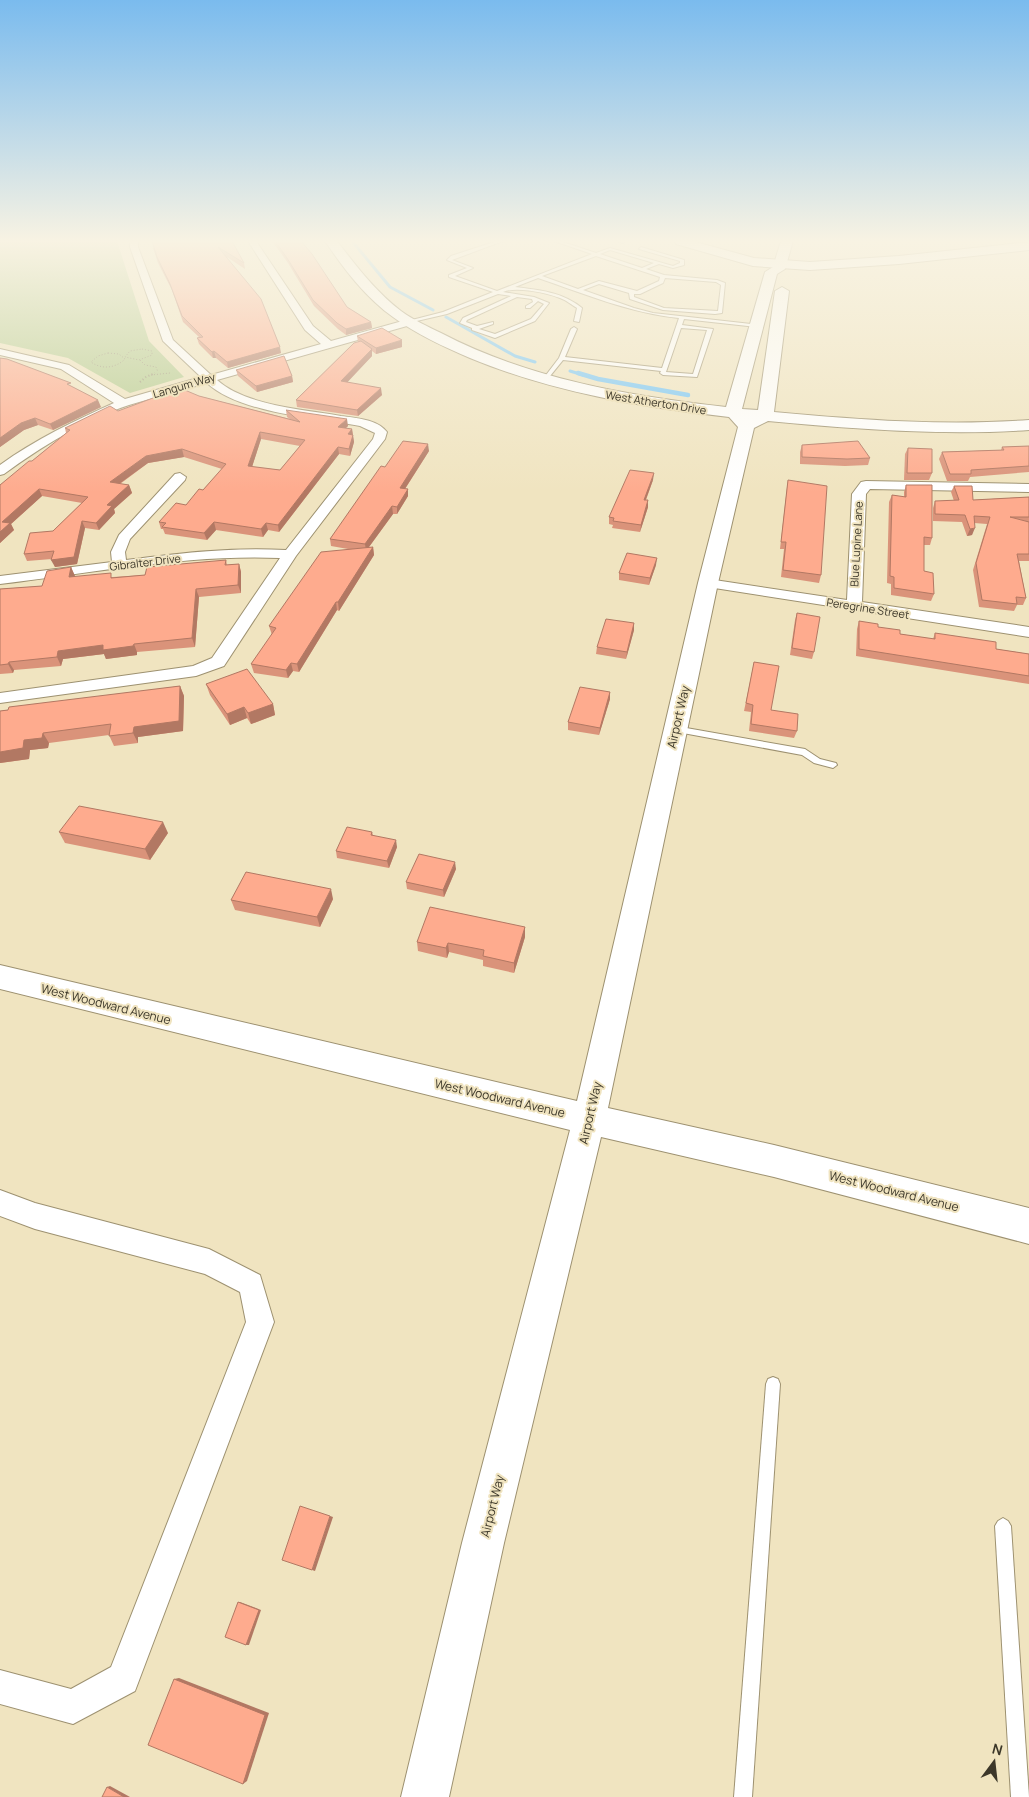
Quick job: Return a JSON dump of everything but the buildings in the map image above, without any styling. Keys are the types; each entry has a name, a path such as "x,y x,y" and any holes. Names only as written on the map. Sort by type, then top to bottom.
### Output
{"main road":[{"name":"West Atherton Drive","path":"416,325 465,350 546,379 651,403 748,418 894,427 954,428 1029,425"},
{"name":"Airport Way","path":"748,418 758,325"},
{"name":"Airport Way","path":"425,1797 482,1543 589,1119 708,583 772,325"},
{"name":"West Woodward Avenue","path":"0,977 589,1119 774,1161 1029,1226"}],"street":[{"path":"0,698 196,670 218,662 290,554 379,439 381,432 374,426 297,412 233,396 208,378 168,341 162,325"},
{"path":"307,325 328,344"},
{"name":"Langum Way","path":"0,471 32,448 66,429 123,403 399,325"},
{"path":"0,352 27,356 65,367 123,403"},
{"path":"120,564 118,552 124,538 180,477"},
{"name":"Blue Lupine Lane","path":"854,606 859,494 866,485 1029,488"},
{"name":"Gibralter Drive","path":"0,580 120,564 244,552 290,554"},
{"name":"Peregrine Street","path":"708,583 1029,632"},
{"path":"0,1203 35,1216 210,1262 251,1284 260,1322 123,1679 73,1707 0,1688"}],"lane":[{"path":"467,325 491,336 496,336 522,325"},
{"path":"474,329 488,325"},
{"path":"679,326 710,329 697,358 698,369 695,376 663,372 679,326"},
{"path":"546,379 562,358 574,329"},
{"path":"674,340 683,341 674,340"},
{"path":"669,355 677,356"},
{"path":"562,358 665,367 674,366"},
{"path":"690,368 698,369"},
{"path":"676,729 805,752 818,761 834,765"},
{"path":"743,1797 773,1384"},
{"path":"1003,1526 1020,1797"}],"path":[{"path":"125,357 119,354 108,353 94,358 91,362 95,366 111,366 121,363 125,357 127,353 138,349 152,351 150,356 140,360 132,360 125,357"},
{"path":"140,360 145,364 156,367 158,372"}],"green space":[{"path":"0,325 144,325 149,341 184,377 130,393 68,358 0,343"}],"waterway":[{"path":"460,325 515,356 535,362"},
{"path":"570,371 583,375"},
{"path":"578,373 598,379 688,395"}]}
